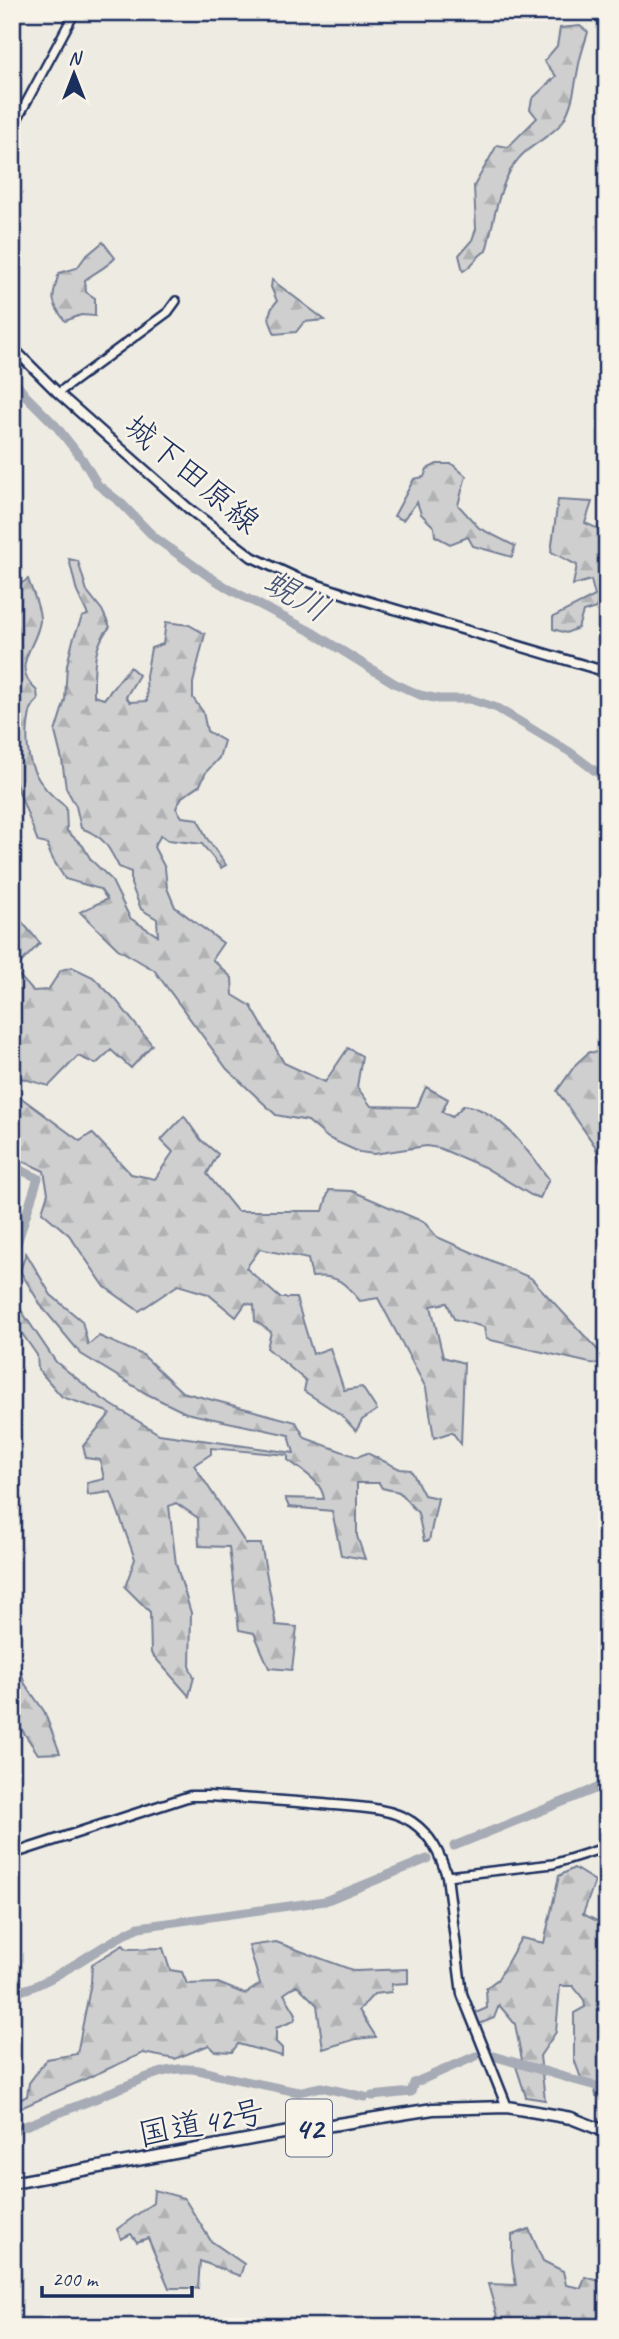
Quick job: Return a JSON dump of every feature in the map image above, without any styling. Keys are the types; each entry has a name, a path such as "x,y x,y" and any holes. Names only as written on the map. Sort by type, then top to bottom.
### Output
{"highway":[{"name":"国道42号","path":"12,2183 262,2136 419,2111 507,2107 571,2118 607,2132"}],"main road":[{"name":"城下田原線","path":"12,347 58,393 188,508 234,544 276,569 357,598 607,673"},
{"path":"12,1854 190,1796 347,1807 397,1815 411,1821 425,1833 442,1861 447,1876 462,1994 507,2107"}],"street":[{"path":"12,130 75,12"},
{"path":"58,393 168,313 176,301"},
{"path":"447,1876 553,1864 607,1847"}],"green space":[{"path":"580,26 588,32 567,114 559,126 526,151 513,166 498,200 486,251 463,271 459,255 472,240 476,229 474,186 497,145 508,147 537,118 530,109 532,99 556,76 544,61 557,46 560,28"},
{"path":"103,242 115,258 85,280 86,292 95,298 95,316 81,315 65,321 53,298 59,273 77,268 85,257"},
{"path":"272,280 325,320 304,322 296,332 275,334 269,317 277,301 271,287"},
{"path":"437,464 452,464 466,476 458,505 479,528 515,546 512,557 473,546 468,537 450,544 435,536 434,527 421,514 417,502 403,520 394,516 414,479 424,477 427,469"},
{"path":"558,500 592,502 585,523 601,530 607,540 607,597 599,600 596,608 583,612 578,628 566,633 553,629 553,617 595,596 591,580 573,585 577,565 551,552"},
{"path":"69,559 78,561 87,591 102,610 110,627 97,651 94,696 104,699 130,667 139,675 126,697 130,702 147,701 146,676 151,648 163,644 166,622 189,625 205,634 193,683 193,698 203,712 207,731 224,741 219,758 206,772 200,785 182,797 176,808 182,817 198,819 206,837 226,865 221,868 202,844 168,840 161,835 154,847 165,868 167,888 175,907 223,943 212,959 232,978 233,995 251,1006 284,1063 325,1082 348,1048 362,1056 357,1087 371,1106 417,1107 426,1087 448,1099 442,1112 452,1117 464,1105 490,1115 512,1133 549,1179 540,1198 484,1167 439,1148 426,1146 374,1154 359,1152 328,1138 308,1121 276,1115 227,1069 154,970 118,949 80,912 107,899 100,889 65,879 47,844 38,842 12,773 12,604 16,587 28,579 40,616 38,631 25,665 25,673 37,691 38,700 31,709 27,738 34,772 47,790 66,807 67,831 111,879 130,918 158,936 157,919 141,909 131,884 131,872 119,867 101,839 81,828 76,806 66,788 55,732 65,700 67,665 73,640 82,617 88,615 77,592"},
{"path":"21,921 40,943 14,970 33,991 48,990 61,970 72,967 93,977 116,1000 152,1045 131,1068 111,1050 96,1064 78,1056 49,1086 17,1077 12,1079 12,928"},
{"path":"589,1052 607,1053 607,1180 595,1146 557,1091 576,1064"},
{"path":"12,1091 80,1141 92,1133 131,1174 155,1179 173,1152 161,1140 184,1116 201,1140 218,1154 207,1174 237,1211 323,1211 329,1190 352,1191 424,1222 437,1237 531,1278 607,1360 607,1365 486,1339 484,1327 454,1319 447,1303 431,1306 443,1357 464,1363 461,1444 452,1432 434,1438 426,1388 378,1298 360,1301 340,1281 321,1276 312,1277 308,1259 260,1249 246,1268 280,1298 296,1298 313,1354 330,1348 344,1390 362,1387 377,1410 362,1420 356,1431 341,1415 304,1391 306,1381 267,1348 271,1332 255,1321 254,1305 246,1303 236,1317 208,1294 178,1285 139,1311 105,1287 69,1235 42,1212 48,1193 44,1171 12,1156"},
{"path":"26,1253 51,1295 82,1321 88,1345 99,1336 143,1355 182,1392 296,1422 305,1438 357,1457 367,1453 400,1469 411,1470 424,1495 438,1498 429,1541 424,1541 418,1513 399,1492 382,1488 379,1483 357,1483 357,1536 365,1559 341,1555 332,1511 289,1507 285,1498 324,1499 320,1487 288,1460 288,1455 211,1448 211,1454 194,1465 246,1544 261,1544 276,1625 297,1627 292,1670 269,1668 254,1633 239,1630 229,1547 199,1546 198,1518 176,1503 169,1506 176,1564 191,1613 190,1669 194,1677 189,1696 151,1653 150,1612 125,1587 135,1559 111,1492 88,1495 87,1483 104,1479 100,1460 86,1458 83,1446 110,1414 62,1397 38,1369 37,1355 12,1319 12,1308 16,1303 56,1362 104,1400 159,1434 294,1453 289,1435 186,1413 147,1394 81,1354 42,1307 20,1271"},
{"path":"12,1668 20,1668 25,1684 44,1711 60,1753 38,1754 20,1727 12,1725"},
{"path":"574,1868 595,1881 583,1914 607,1926 607,2098 596,2096 594,2084 582,2081 574,2059 574,2013 585,2007 584,2000 573,1986 560,1986 556,2032 540,2056 545,2100 526,2097 514,2060 522,2060 515,2024 499,2005 494,2018 477,2025 473,2014 487,2008 486,1988 498,1979 521,1938 544,1943 559,1876"},
{"path":"276,1942 355,1971 408,1969 408,1983 392,1984 391,1992 374,1994 359,2010 376,2037 356,2039 323,2049 317,2005 297,1985 284,1994 296,2014 294,2021 276,2028 276,2042 282,2048 282,2056 238,2044 232,2052 215,2051 209,2045 175,2059 143,2053 12,2112 12,2104 27,2096 29,2083 47,2059 77,2054 91,1983 92,1964 123,1945 127,1949 163,1948 170,1970 182,1972 187,1984 218,1983 245,1994 260,1984 249,1946"},
{"path":"154,2190 184,2198 211,2241 244,2264 240,2276 200,2261 198,2288 169,2288 148,2238 137,2242 131,2234 121,2239 117,2229 153,2203"},
{"path":"529,2229 543,2261 563,2271 566,2285 581,2288 585,2277 607,2283 607,2327 500,2327 488,2284 516,2285 512,2235"}],"waterway":[{"name":"蜆川","path":"12,378 56,426 83,460 98,485 121,503 154,537 207,575 312,632 394,683 420,695 439,699 470,699 497,708 570,752 607,780"},
{"path":"12,1166 38,1178 12,1259"},
{"path":"454,1846 607,1784"},
{"path":"12,1992 57,1975 139,1927 325,1901 427,1859"},
{"path":"372,2096 411,2092 414,2083 476,2056"},
{"path":"493,2056 568,2078"},
{"path":"105,2094 178,2069 221,2076"},
{"path":"226,2077 298,2092 321,2087 365,2097"},
{"path":"574,2080 607,2089"},
{"path":"12,2131 100,2097"}]}
